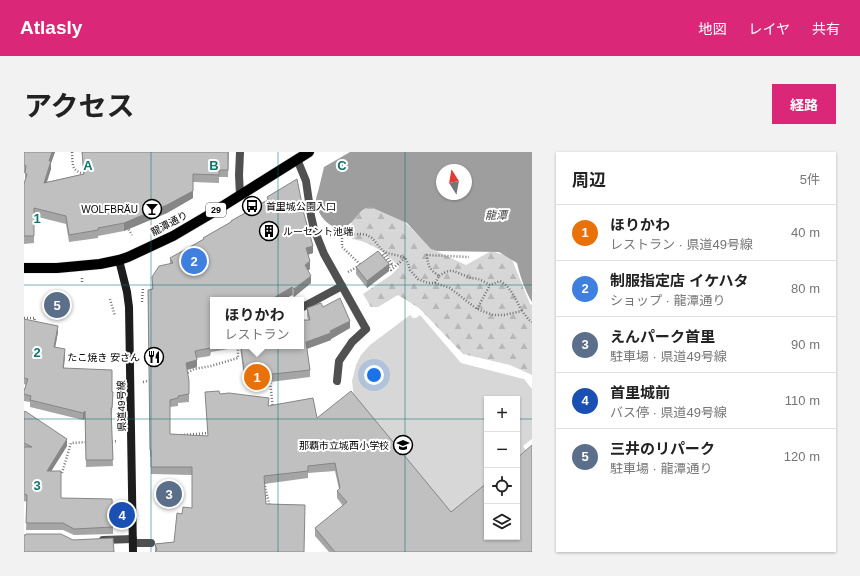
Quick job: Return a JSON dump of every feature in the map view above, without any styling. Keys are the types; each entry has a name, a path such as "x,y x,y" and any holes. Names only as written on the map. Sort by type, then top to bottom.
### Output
{"main road":[{"name":"龍潭通り","path":"24,268 57,268 100,264 119,260 136,254 173,236 309,152"},
{"name":"県道49号線","path":"119,260 129,307 133,552"}],"street":[{"path":"240,152 240,195"},
{"path":"297,159 306,181 311,216 324,254 366,329 352,342 339,361 337,381"},
{"path":"304,306 342,286"},
{"path":"96,540 151,543"}],"path":[{"path":"72,152 73,167 77,172 91,177"},
{"path":"124,223 132,235"},
{"path":"316,234 367,235 372,238 394,265 391,266 382,254 380,256"},
{"path":"342,235 342,247 361,265"},
{"path":"382,250 405,258 410,270 418,279 450,288 477,309 493,315 504,315 522,311"},
{"path":"377,252 391,270 405,258"},
{"path":"438,276 431,270 428,264 427,255 469,257"},
{"path":"435,283 438,276 444,272 456,271 469,278 478,279 490,285"},
{"path":"477,309 490,285 500,281 510,288 522,311 528,320 532,322"},
{"path":"24,318 35,318 33,325"},
{"path":"180,374 238,358 238,349"},
{"path":"270,378 273,410"},
{"path":"143,382 153,380"},
{"path":"174,436 211,433"},
{"path":"102,442 117,441"},
{"path":"57,473 62,472 71,442 94,442"},
{"path":"264,473 265,488 272,513"}],"green space":[{"path":"372,203 392,210 434,250 466,265 491,251 511,257 530,304 532,305 532,375 510,365 463,354 419,308 398,295 378,307 371,307 363,294 391,275 399,267 389,257 372,245 352,239 351,213"},
{"path":"410,315 413,318 416,318 420,315 461,363 524,379 532,389 532,439 523,446 526,450 520,455 520,396 484,396 484,490 451,517 354,397 352,381 356,365 361,355 370,345"}],"water":[{"name":"龍潭","path":"350,152 532,152 532,302 523,283 517,263 499,252 437,251 431,249 407,223 373,208 362,211 347,226 341,228 336,227 326,221 319,212 316,201 324,167"}],"building":[{"path":"24,152 52,152 49,161 51,161 44,183 84,174 82,152 228,152 228,170 219,170 219,175 193,174 193,191 167,205 124,223 98,228 98,230 69,235 66,216 34,208 34,236 24,236 24,184 27,174 25,173 26,166 24,165"},
{"path":"297,179 304,214 313,246 306,248 310,261 305,265 311,276 294,289 292,287 275,297 210,297 210,348 195,351 197,360 186,363 189,381 189,394 178,396 178,398 170,400 170,434 208,436 205,392 219,391 220,394 229,393 269,398 268,406 313,398 317,418 351,391 451,512 484,485 484,540 520,540 520,455 532,445 532,552 335,552 315,528 347,502 337,491 340,488 335,463 308,466 308,471 264,476 266,504 305,505 304,552 155,552 157,550 155,544 174,542 177,513 182,514 183,507 192,508 192,467 151,467 148,290 153,289 152,277 159,266 173,263 170,258 204,239 203,238 252,209 251,208 269,200 267,197"},
{"path":"378,251 389,264 367,281 356,267"},
{"path":"340,298 350,321 330,331 331,333 306,342 310,370 245,377 241,349 304,349 304,320 310,320 307,308 321,303 323,307"},
{"path":"24,319 58,326 54,347 65,349 63,368 112,370 113,392 111,408 113,460 86,460 85,411 83,413 30,400 31,396 24,394 28,379 24,378"},
{"path":"25,411 67,439 47,471 61,471 61,498 112,499 113,527 74,529 63,523 26,523 27,495 24,494 24,447 32,447 24,443"},
{"path":"61,534 73,540 113,538 114,552 24,552 24,535"}],"place":[{"name":"首里城公園入口","path":"252,206"},
{"name":"WOLFBRÄU","path":"152,209"},
{"name":"ルーセント池端","path":"269,231"},
{"name":"制服指定店 イケハタ","path":"194,261"},
{"name":"三井のリパーク","path":"57,305"},
{"name":"たこ焼き 安さん","path":"154,357"},
{"name":"ほりかわ","path":"257,377"},
{"name":"那覇市立城西小学校","path":"403,445"},
{"name":"えんパーク首里","path":"169,494"},
{"name":"首里城前","path":"122,515"}]}
